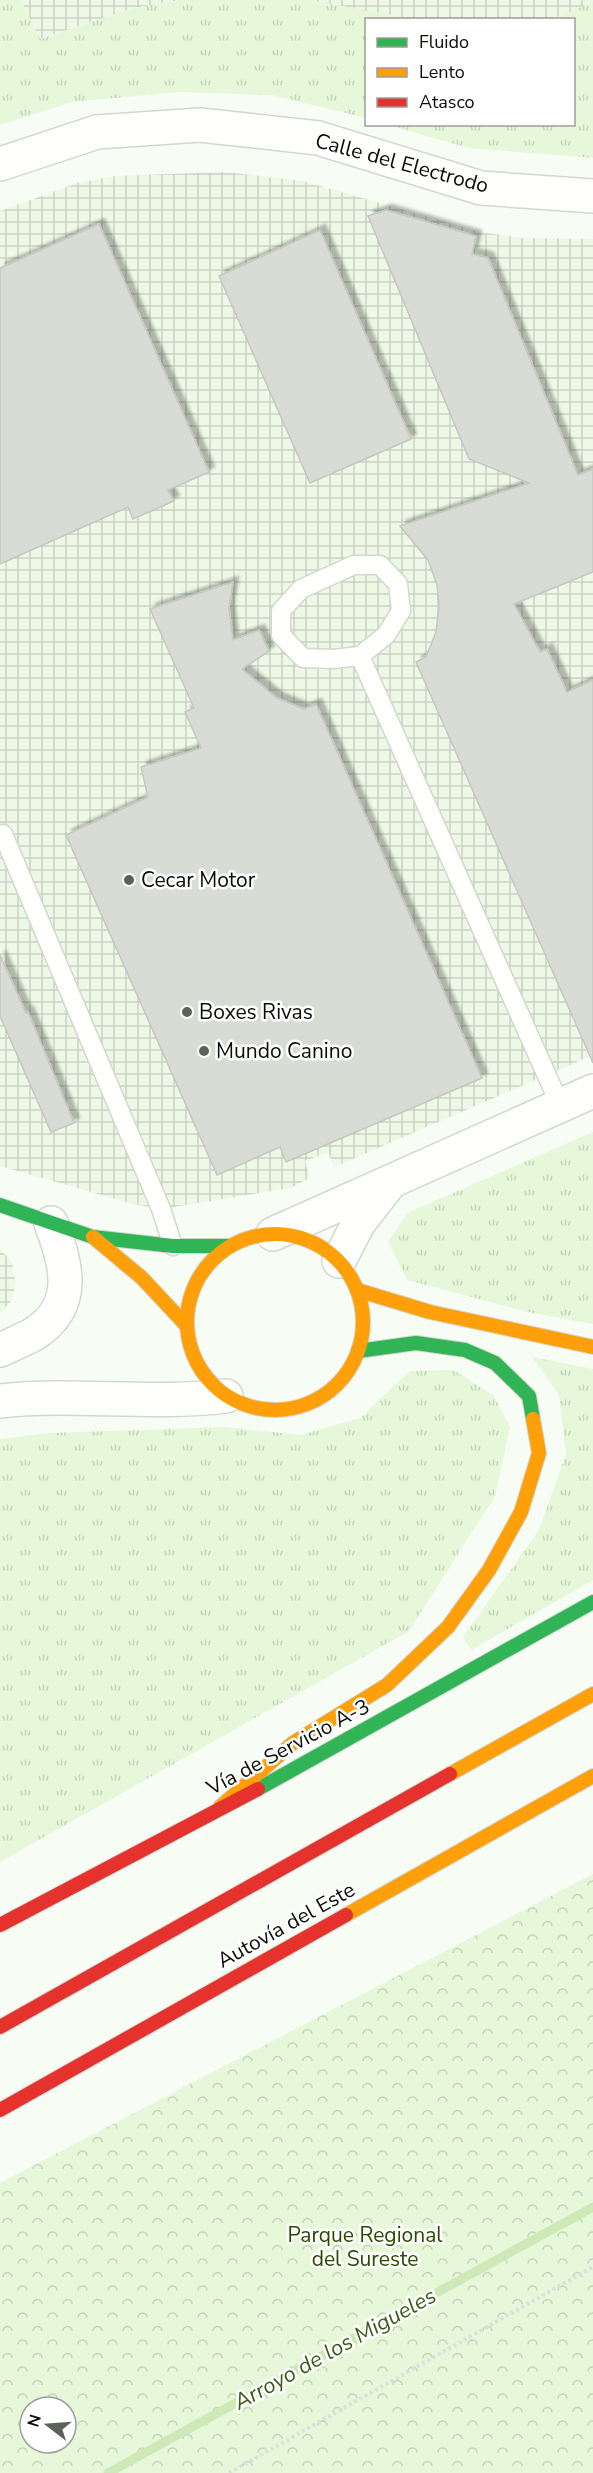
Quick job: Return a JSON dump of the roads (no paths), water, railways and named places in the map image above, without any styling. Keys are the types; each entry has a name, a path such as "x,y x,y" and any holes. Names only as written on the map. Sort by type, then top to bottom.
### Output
{"main road":[{"path":"0,1205 93,1237 173,1246 230,1246"},
{"path":"273,1234 297,1236 320,1245 339,1260 357,1290 363,1320 358,1351 340,1381 327,1394 303,1406 277,1411 250,1407 226,1396 205,1377 192,1353 186,1325 189,1302 197,1280 212,1261 230,1246 250,1237 273,1234"},
{"path":"93,1237 162,1295 186,1325"},
{"path":"357,1290 430,1312 593,1347"},
{"path":"220,1807 293,1743 387,1685 448,1627 489,1570 521,1512 540,1453 529,1396 495,1364 465,1350 416,1343 358,1351"},
{"name":"Vía de Servicio A-3","path":"0,1925 298,1767 593,1602"},
{"path":"0,2027 593,1694"},
{"name":"Autovía del Este","path":"0,2110 593,1776"}],"street":[{"name":"Calle del Electrodo","path":"0,164 97,132 200,125 318,138 481,188 593,196"},
{"path":"273,1234 593,1091"},
{"path":"339,1260 358,1224 392,1180"},
{"path":"0,1350 34,1334 53,1318 64,1296 65,1261 51,1222"},
{"path":"0,1401 127,1398 188,1400 226,1396"}],"lane":[{"path":"354,565 380,565 398,584 401,611 386,636 360,656 333,659 303,658 281,635 281,611 301,589 354,565"},
{"path":"360,656 560,1105"},
{"path":"3,834 161,1209 173,1246"}],"waterway":[{"name":"Arroyo de los Migueles","path":"108,2473 593,2207"}],"place":[{"name":"Cecar Motor","path":"129,880"},
{"name":"Boxes Rivas","path":"187,1012"},
{"name":"Mundo Canino","path":"204,1051"}],"park label":[{"name":"Parque Regional del Sureste","path":"365,2247"}]}
